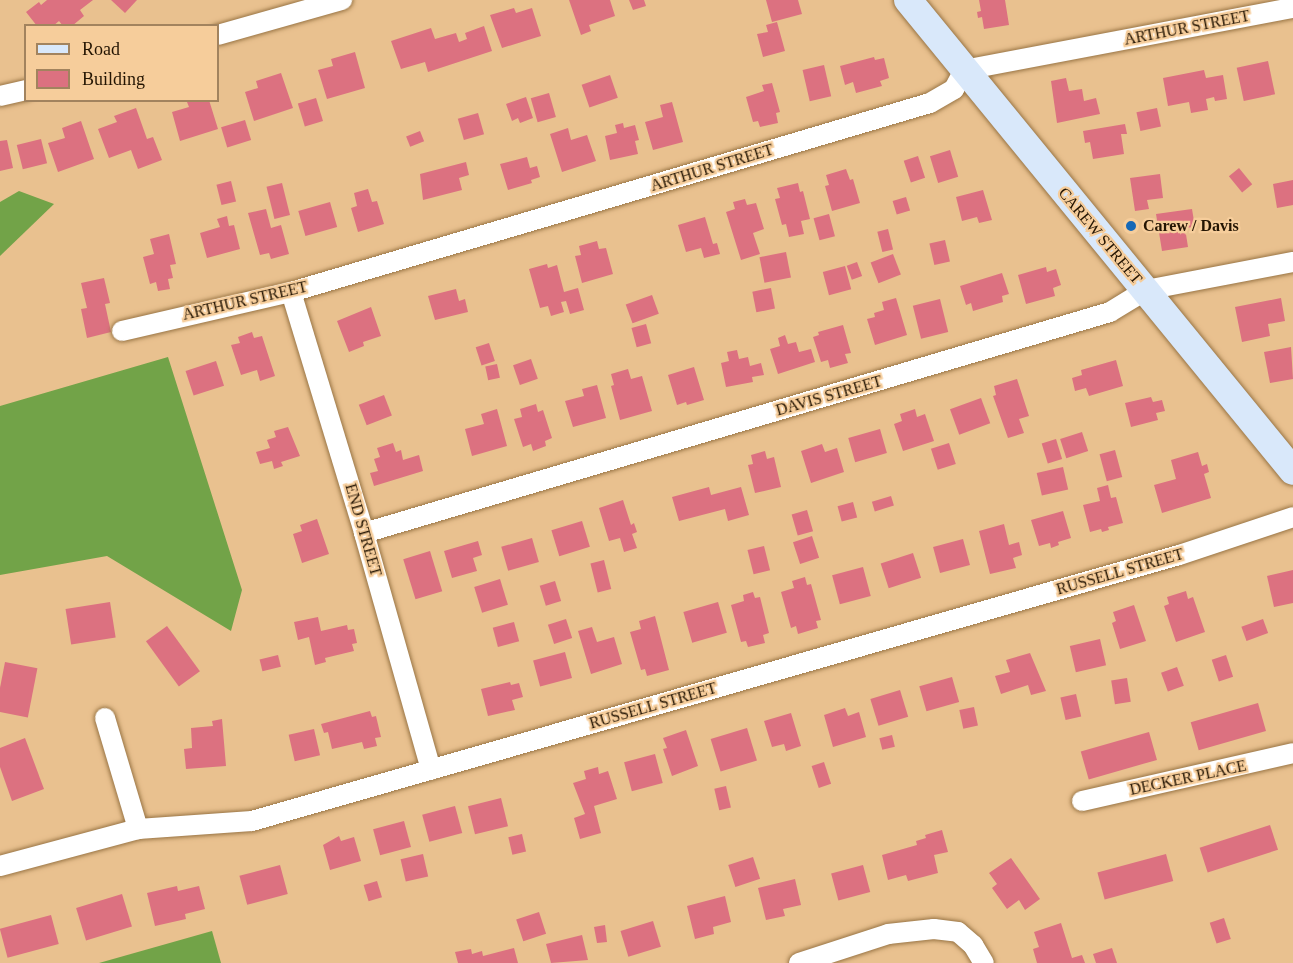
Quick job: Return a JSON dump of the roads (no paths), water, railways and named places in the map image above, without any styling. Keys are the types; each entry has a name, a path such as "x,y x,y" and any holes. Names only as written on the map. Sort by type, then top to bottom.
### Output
{"street":[{"path":"219,36 342,0"},
{"name":"CAREW STREET","path":"908,0 1293,471"},
{"name":"ARTHUR STREET","path":"122,331 291,292 930,103 954,89 964,70 1293,8"},
{"path":"0,96 24,90"},
{"name":"DAVIS STREET","path":"364,533 1098,316 1124,305 1146,290 1293,262"},
{"name":"END STREET","path":"291,292 364,533 431,770"},
{"name":"RUSSELL STREET","path":"3,865 138,829 252,821 1179,555 1293,517"},
{"path":"105,718 138,829"},
{"name":"DECKER PLACE","path":"1082,801 1293,753"},
{"path":"798,963 888,934 933,929 958,932 973,945 984,963"}],"place":[{"name":"Carew / Davis","path":"1131,226"}]}
